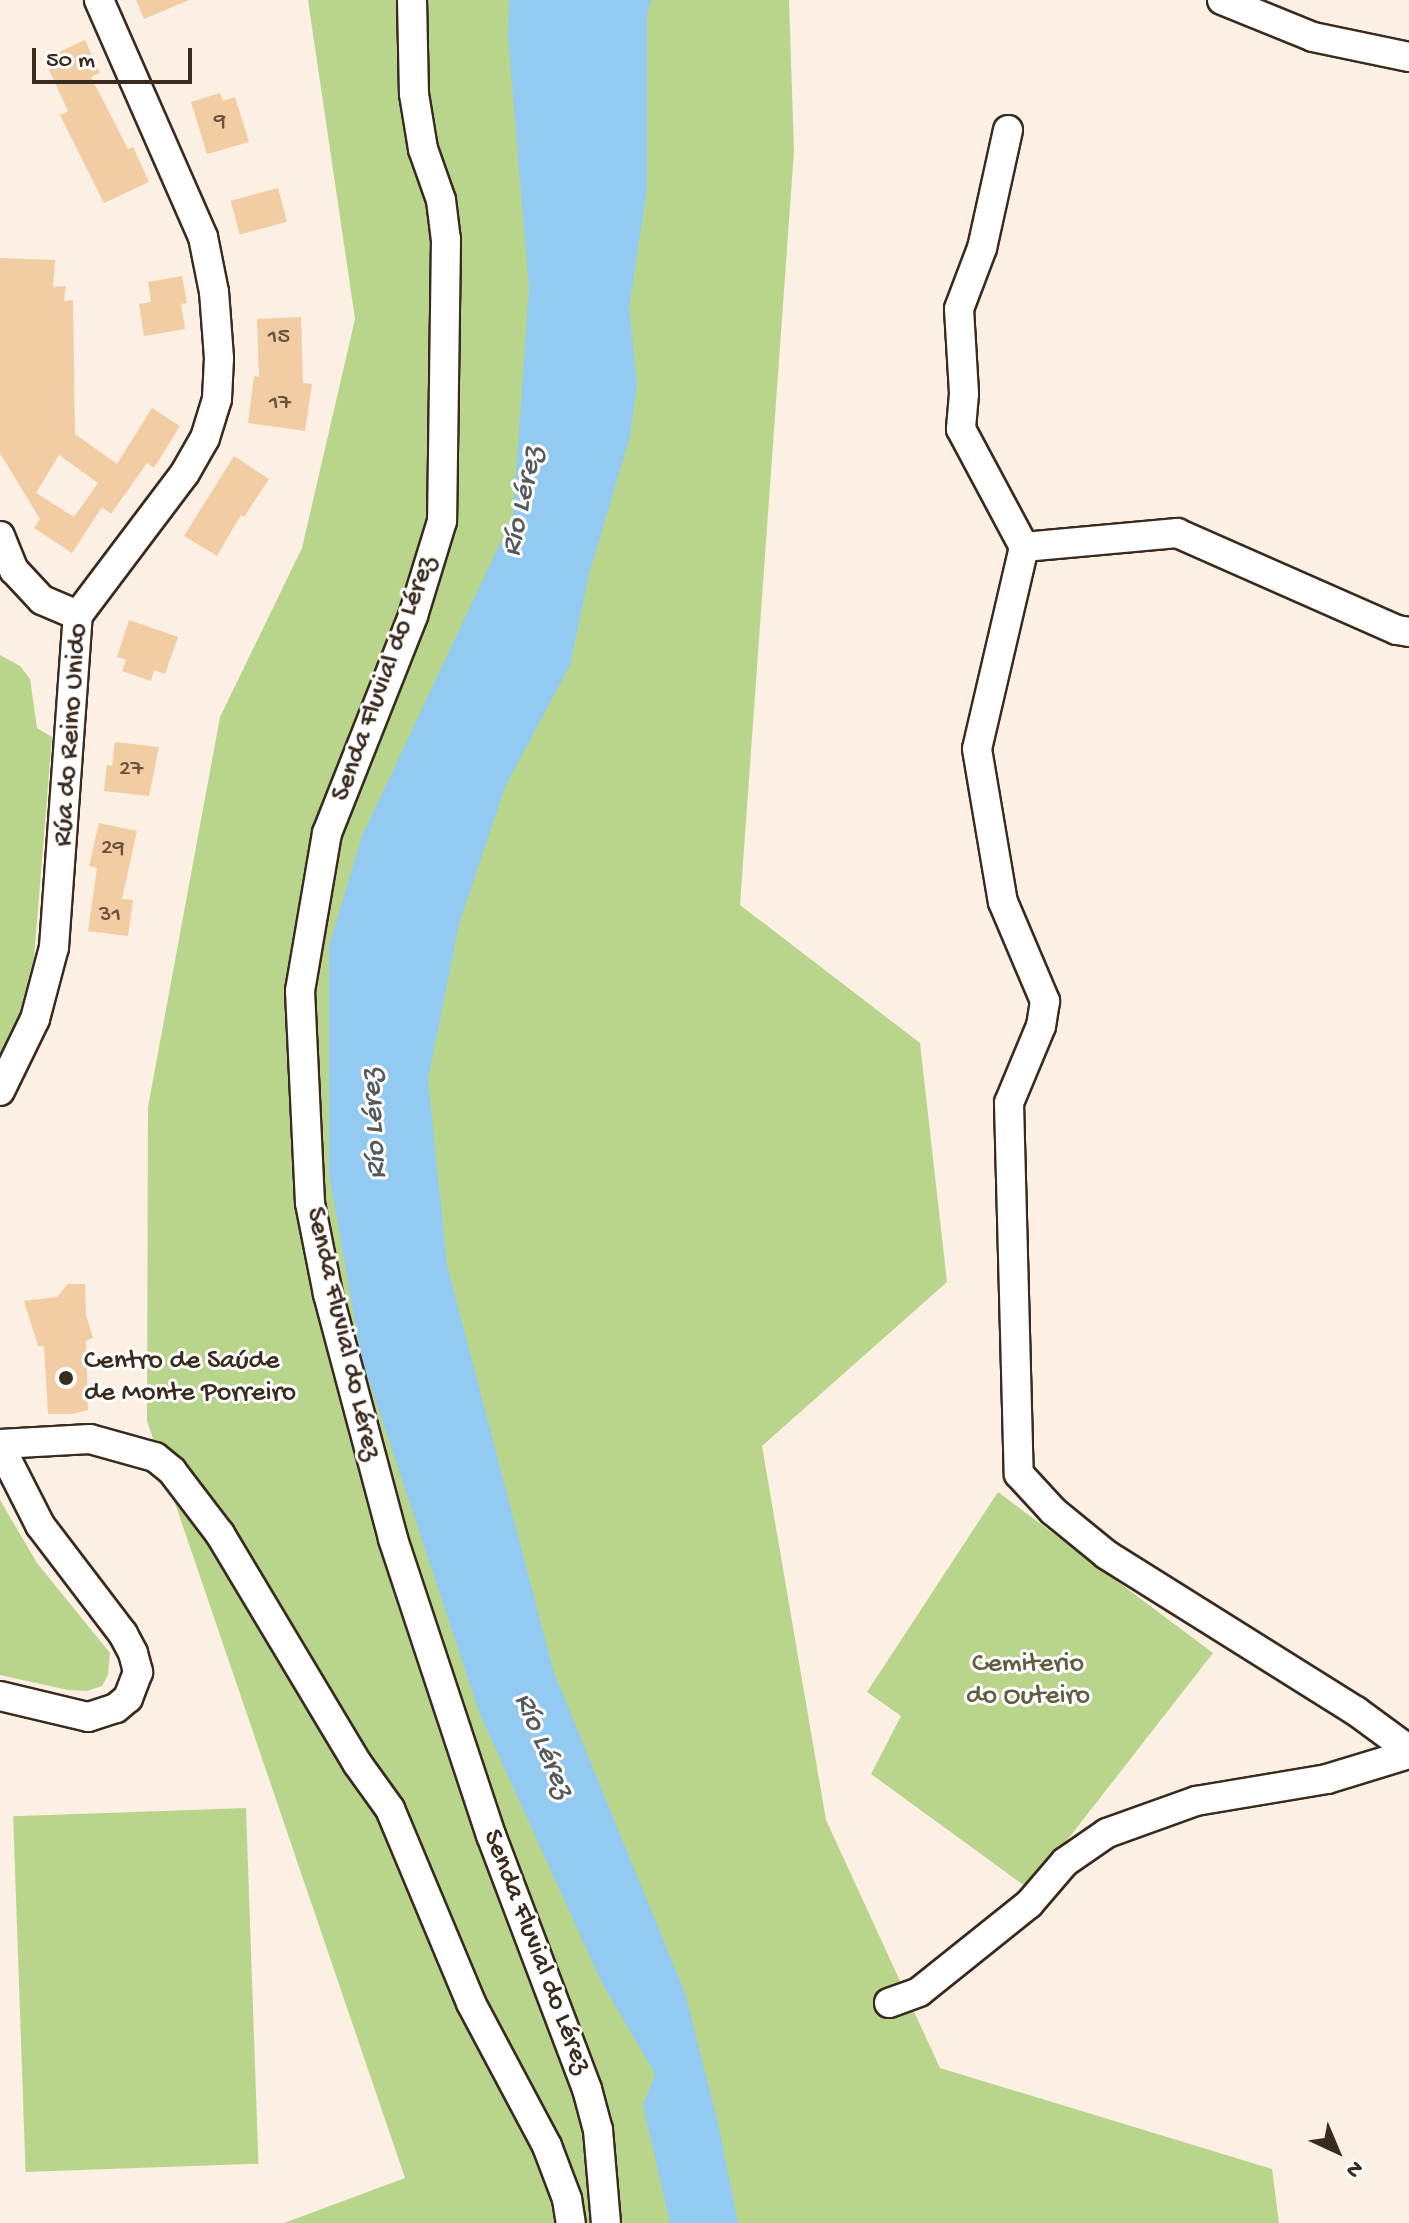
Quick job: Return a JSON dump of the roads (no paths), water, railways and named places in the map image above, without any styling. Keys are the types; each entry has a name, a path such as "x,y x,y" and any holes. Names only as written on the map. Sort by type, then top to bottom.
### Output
{"street":[{"name":"Rúa do Reino Unido","path":"0,1091 35,1019 54,947 78,615 185,473 205,438 217,399 219,358 214,292 203,237 99,0"},
{"name":"Senda Fluvial do Lérez","path":"412,0 414,94 423,149 441,200 446,239 442,521 413,616 327,833 300,991 310,1203 328,1294 393,1539 491,1835 587,2089 598,2130 606,2223"},
{"path":"1222,0 1313,37 1409,57"},
{"path":"1008,130 982,248 959,309 964,394 961,429 1024,547 977,749 1003,902 1045,1001 1041,1026 1009,1103 1019,1474 1053,1511 1107,1555 1356,1711 1409,1752"},
{"path":"1024,547 1177,533 1397,630 1409,632"},
{"path":"0,536 14,570 42,600 78,615"},
{"path":"0,1696 88,1717 116,1708 128,1698 138,1672 133,1653 40,1525 0,1445 90,1439 155,1457 172,1471 220,1534 357,1763 390,1809 471,2003 547,2146 567,2199 571,2223"},
{"path":"889,2003 919,1992 943,1974 1029,1904 1065,1862 1107,1833 1196,1801 1327,1779 1409,1752"}],"water":[{"name":"Río Lérez","path":"509,0 651,0 647,16 647,189 629,308 637,384 630,436 589,574 570,665 505,787 459,924 428,1080 447,1265 554,1673 685,1993 718,2123 738,2223 670,2223 643,2105 655,2074 601,1981 479,1712 361,1356 329,1174 329,946 362,836 513,516 529,288 508,37"}],"place":[{"name":"Centro de Saúde de Monte Porreiro","path":"66,1378"}],"park label":[{"name":"Cemiterio do Outeiro","path":"1028,1681"}]}
